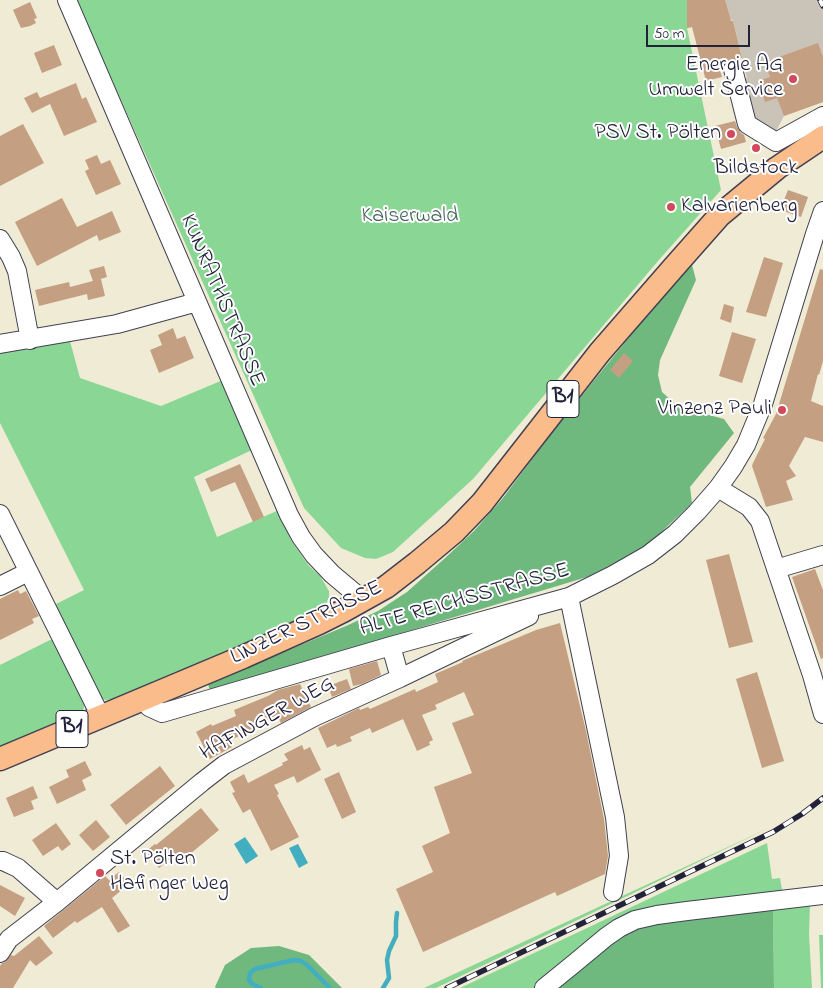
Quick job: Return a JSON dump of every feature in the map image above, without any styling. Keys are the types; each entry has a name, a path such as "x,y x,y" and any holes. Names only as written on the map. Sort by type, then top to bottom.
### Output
{"main road":[{"name":"LINZER STRASSE","path":"0,759 289,637 386,587 417,564 454,532 482,502 600,352 720,215 777,168 823,137"}],"street":[{"name":"KUNRATHSTRASSE","path":"67,0 278,488 301,537 314,556 363,600"},
{"path":"733,69 747,124 776,142 823,116"},
{"name":"ALTE REICHSSTRASSE","path":"144,699 149,707 162,713 391,646 569,597 648,555 675,534 697,512 718,488 746,445 763,404 823,211"},
{"path":"0,239 17,271 30,340"},
{"path":"0,344 117,324 197,302"},
{"path":"718,488 749,507 760,521 812,675 823,714"},
{"path":"0,514 101,717"},
{"path":"776,569 823,555"},
{"path":"0,586 28,572"},
{"path":"569,597 615,817 619,856 612,892"},
{"name":"HAFINGER WEG","path":"0,953 9,939 224,765 314,717 569,597"},
{"path":"391,646 400,678"},
{"path":"0,862 3,861 18,868 57,902"},
{"path":"544,988 606,937 634,920 687,910 823,895"}],"shaded area":[{"path":"687,0 823,0 823,102 784,116 775,133 749,118 740,80 747,78 733,21 730,19 687,28"}],"green space":[{"name":"Kaiserwald","path":"76,0 687,0 687,28 721,190 658,261 473,479 393,552 376,559 365,558 341,548 304,508"},
{"path":"691,261 696,280 660,360 658,375 662,392 675,404 724,419 734,433 690,487 692,503 655,538 631,555 587,577 210,691 208,684 378,611 407,592 444,559 474,531 503,498 553,431"},
{"path":"70,341 80,378 161,406 223,380 252,450 194,477 217,537 279,510 291,540 309,566 320,576 329,591 329,598 326,604 319,610 260,640 210,661 175,672 114,699 101,699 52,606 84,590 0,423 0,351"},
{"path":"50,640 54,640 85,703 83,711 75,718 0,749 0,665"},
{"path":"771,827 436,988 424,988"},
{"path":"767,843 772,879 780,878 782,890 777,893 553,974 534,988 460,988"},
{"path":"810,904 809,934 812,988 774,988 773,909"},
{"path":"773,909 774,988 556,988 610,943 636,928 658,922"},
{"path":"819,935 823,935 823,988 821,988"},
{"path":"279,946 309,955 342,988 215,987 225,965 251,948"}],"water":[{"path":"245,837 258,856 246,864 234,844"},
{"path":"298,844 308,863 299,868 289,848"}],"building":[{"path":"687,0 725,0 731,21 733,21 742,58 731,59 718,64 722,77 706,81 692,27 687,28"},
{"path":"30,2 37,18 34,19 36,23 21,28 13,10"},
{"name":"Energie AG Umwelt Service","path":"818,43 823,57 823,102 784,116 777,98 765,102 758,81 770,77 765,62"},
{"path":"54,45 62,65 42,73 34,53"},
{"path":"76,83 82,99 86,97 97,122 64,136 50,104 32,113 24,98 37,92 40,98"},
{"name":"PSV St. Pölten","path":"735,121 746,142 721,149 715,126"},
{"path":"23,124 44,163 0,186 0,136"},
{"path":"97,155 101,164 110,160 121,184 96,195 85,171 89,169 85,160"},
{"path":"788,190 808,197 801,217 780,210"},
{"path":"62,198 77,227 112,211 121,232 99,241 97,235 37,266 15,222"},
{"path":"764,257 783,263 766,317 746,312"},
{"path":"104,266 107,277 94,281 101,279 105,296 88,300 87,294 39,306 35,290 69,282 70,287 93,281 89,270"},
{"path":"820,269 823,270 823,361 811,401 823,406 823,442 805,437 789,466 796,476 786,481 793,500 766,507 752,466 765,439 763,438 776,414"},
{"path":"724,304 734,307 731,323 720,319"},
{"path":"173,328 177,339 185,336 194,358 159,373 150,350 162,345 158,335"},
{"path":"732,332 756,339 742,383 719,376"},
{"path":"624,353 633,361 619,378 610,370"},
{"path":"240,464 264,517 253,522 235,482 211,492 205,479"},
{"path":"729,554 753,642 729,648 706,560"},
{"path":"815,569 823,590 823,658 821,659 792,577"},
{"path":"18,590 20,594 26,591 39,616 32,619 34,623 0,640 0,599"},
{"path":"560,623 586,731 604,819 608,856 605,874 557,896 555,892 423,952 396,889 433,872 422,846 450,833 434,787 472,773 452,723 474,715 464,692 435,705 437,709 422,715 433,740 429,742 430,745 417,751 403,719 372,733 370,728 350,737 352,741 337,747 336,744 327,748 318,728 359,708 360,710 368,707 370,709 415,689 416,692 438,682 435,674 462,661 536,630"},
{"path":"377,661 381,675 353,686 349,669"},
{"path":"757,672 784,761 762,768 736,679"},
{"path":"347,679 351,689 332,697 328,686"},
{"path":"300,684 311,707 281,723 277,715 257,725 258,728 228,741 232,747 210,759 196,732 211,724 212,726 236,716 234,710 278,690"},
{"path":"302,745 304,750 310,747 321,770 297,783 294,776 274,785 279,794 277,795 299,837 271,851 250,809 243,813 232,793 235,792 230,782 244,774 248,783 283,765 282,763 288,760 284,754"},
{"path":"85,761 92,775 82,780 86,790 57,804 49,787 69,777 66,770"},
{"path":"160,766 175,786 126,825 110,805"},
{"path":"339,772 356,812 342,819 324,779"},
{"path":"33,786 38,798 31,801 34,809 14,817 6,798"},
{"path":"201,808 219,830 184,859 179,853 159,868 146,851"},
{"path":"96,820 110,837 93,851 79,835"},
{"path":"56,823 71,844 62,851 58,846 43,856 32,840"},
{"path":"119,872 129,884 112,898 130,926 118,933 102,907 77,923 75,921 53,938 44,926 105,876 109,880"},
{"path":"0,885 25,898 15,916 0,906"},
{"path":"39,936 53,953 36,966 30,960 13,988 0,988 0,966 2,963"}],"waterway":[{"path":"383,988 389,978 387,960 396,936 397,913"},
{"path":"261,988 252,984 249,980 250,973 255,969 294,960 301,961 307,965 330,988"}],"railway":[{"path":"820,0 823,6"},
{"path":"447,988 773,832 823,798"}],"place":[{"name":"Energie AG Umwelt Service","path":"793,79"},
{"name":"PSV St. Pölten","path":"731,134"},
{"name":"Bildstock","path":"756,148"},
{"name":"Kalvarienberg","path":"671,207"},
{"name":"Vinzenz Pauli","path":"782,410"},
{"name":"St. Pölten Hafinger Weg","path":"100,873"}]}
